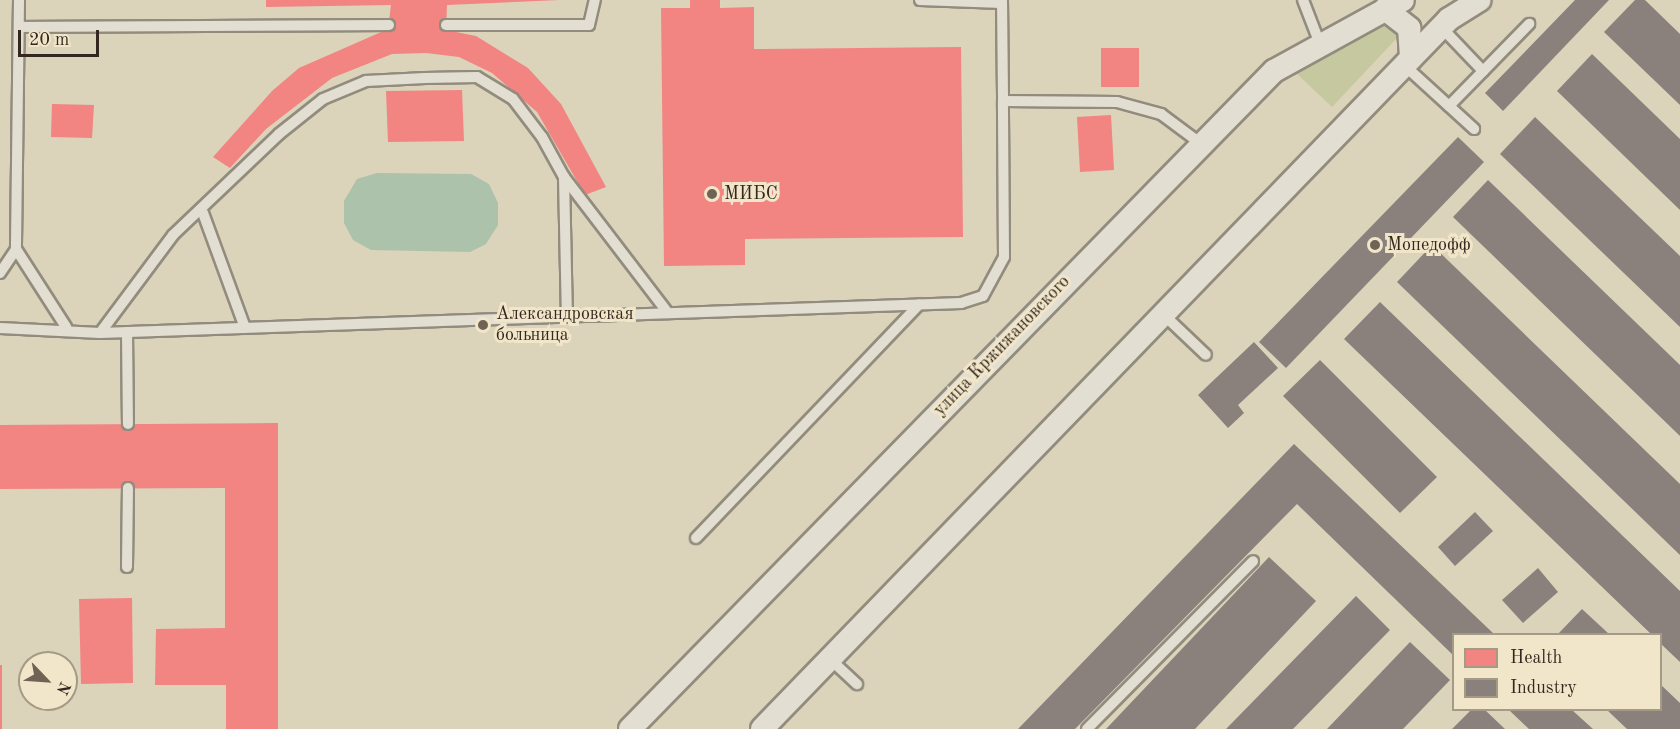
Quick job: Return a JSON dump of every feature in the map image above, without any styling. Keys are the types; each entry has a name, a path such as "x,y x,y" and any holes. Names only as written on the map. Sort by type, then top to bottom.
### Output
{"street":[{"path":"762,729 1441,27 1479,0"},
{"name":"улица Кржижановского","path":"630,729 1200,143 1274,71 1394,5"},
{"path":"1394,5 1409,28 1407,62"}],"lane":[{"path":"0,273 16,249 19,0"},
{"path":"446,25 589,25 596,0"},
{"path":"0,328 66,327 100,333 919,305 982,296 997,278 1004,257 1002,1 920,0"},
{"path":"1303,0 1320,44"},
{"path":"1449,106 1529,24"},
{"path":"19,27 389,25"},
{"path":"1441,27 1484,71"},
{"path":"1407,62 1474,129"},
{"path":"100,333 173,236 203,213 279,134 324,99 366,81 477,77 513,99 564,177 668,313"},
{"path":"1003,101 1117,102 1161,114 1200,143"},
{"path":"564,177 567,317"},
{"path":"203,213 245,328"},
{"path":"16,249 66,327"},
{"path":"696,538 919,305"},
{"path":"1163,314 1206,355"},
{"path":"127,332 128,424"},
{"path":"127,567 128,488"},
{"path":"1087,729 1253,561"},
{"path":"831,659 857,684"}],"shaded area":[{"path":"1386,23 1398,33 1396,39 1332,107 1295,72"},
{"path":"377,173 471,174 489,184 498,203 498,225 486,244 470,252 371,250 353,240 344,223 344,201 357,179"}],"building: Health":[{"path":"266,0 559,0 447,5 446,30 476,36 528,68 561,104 606,187 585,195 537,112 492,73 459,57 426,53 392,54 332,78 266,129 230,168 213,157 272,91 299,68 388,29 391,5 266,7"},
{"path":"690,0 720,0 720,8 754,7 754,49 961,47 963,237 745,239 745,265 664,266 661,8 690,8"},
{"path":"1101,48 1139,48 1139,87 1101,87"},
{"path":"462,90 464,141 388,142 386,91"},
{"path":"52,104 94,105 92,138 51,137"},
{"path":"1111,115 1114,170 1080,172 1077,117"},
{"path":"278,423 278,729 226,729 226,685 155,685 156,629 225,628 225,488 0,489 0,425"},
{"path":"132,598 133,683 81,684 79,599"},
{"path":"0,665 2,665 2,729 0,729"}],"building: Industry":[{"path":"1575,0 1609,0 1503,111 1485,93"},
{"path":"1635,0 1645,0 1680,34 1680,105 1604,32"},
{"path":"1592,54 1680,139 1680,210 1557,91"},
{"path":"1535,117 1680,256 1680,327 1500,154"},
{"path":"1458,137 1484,162 1286,368 1259,342"},
{"path":"1488,180 1680,365 1680,436 1453,217"},
{"path":"1432,245 1680,484 1680,555 1397,282"},
{"path":"1380,302 1680,591 1680,662 1662,645 1662,633 1650,633 1344,339"},
{"path":"1254,342 1278,368 1238,405 1244,413 1228,428 1198,395"},
{"path":"1320,360 1437,477 1400,513 1283,396"},
{"path":"1294,444 1493,633 1452,633 1452,654 1297,504 1075,729 1018,729"},
{"path":"1475,512 1493,531 1455,566 1438,547"},
{"path":"1269,557 1316,601 1195,729 1106,729"},
{"path":"1538,568 1558,592 1523,623 1502,600"},
{"path":"1356,596 1390,630 1293,729 1226,729"},
{"path":"1582,609 1608,633 1559,633"},
{"path":"1410,642 1450,680 1403,729 1327,729"},
{"path":"1662,686 1680,703 1680,729 1627,729 1608,711 1662,711"},
{"path":"1470,711 1486,711 1505,729 1452,729"},
{"path":"1510,711 1573,711 1593,729 1529,729"}],"place":[{"name":"МИБС","path":"712,194"},
{"name":"Мопедофф","path":"1375,245"},
{"name":"Александровская больница","path":"483,325"}]}
